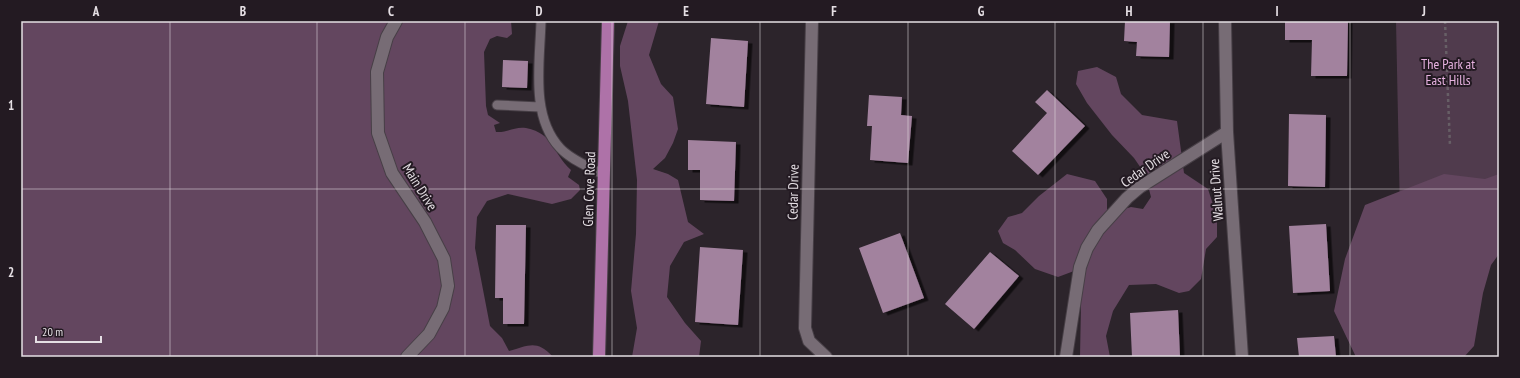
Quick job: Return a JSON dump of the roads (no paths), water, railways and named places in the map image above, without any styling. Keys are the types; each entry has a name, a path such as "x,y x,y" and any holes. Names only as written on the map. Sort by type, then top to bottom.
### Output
{"main road":[{"name":"Glen Cove Road","path":"599,357 608,21"}],"street":[{"name":"Main Drive","path":"396,21 387,37 377,72 378,133 392,173 425,222 444,259 448,286 443,308 430,334 407,357"},
{"name":"Cedar Drive","path":"812,21 805,328 809,341 826,357"},
{"name":"Walnut Drive","path":"1224,21 1227,132 1242,357"},
{"name":"Cedar Drive","path":"1066,357 1080,267 1087,248 1098,230 1127,198 1140,187 1227,132"}],"lane":[{"path":"541,21 540,106 546,128 560,148 604,175"},
{"path":"497,105 540,106"}],"park label":[{"name":"The Park at East Hills","path":"1448,72"}]}
